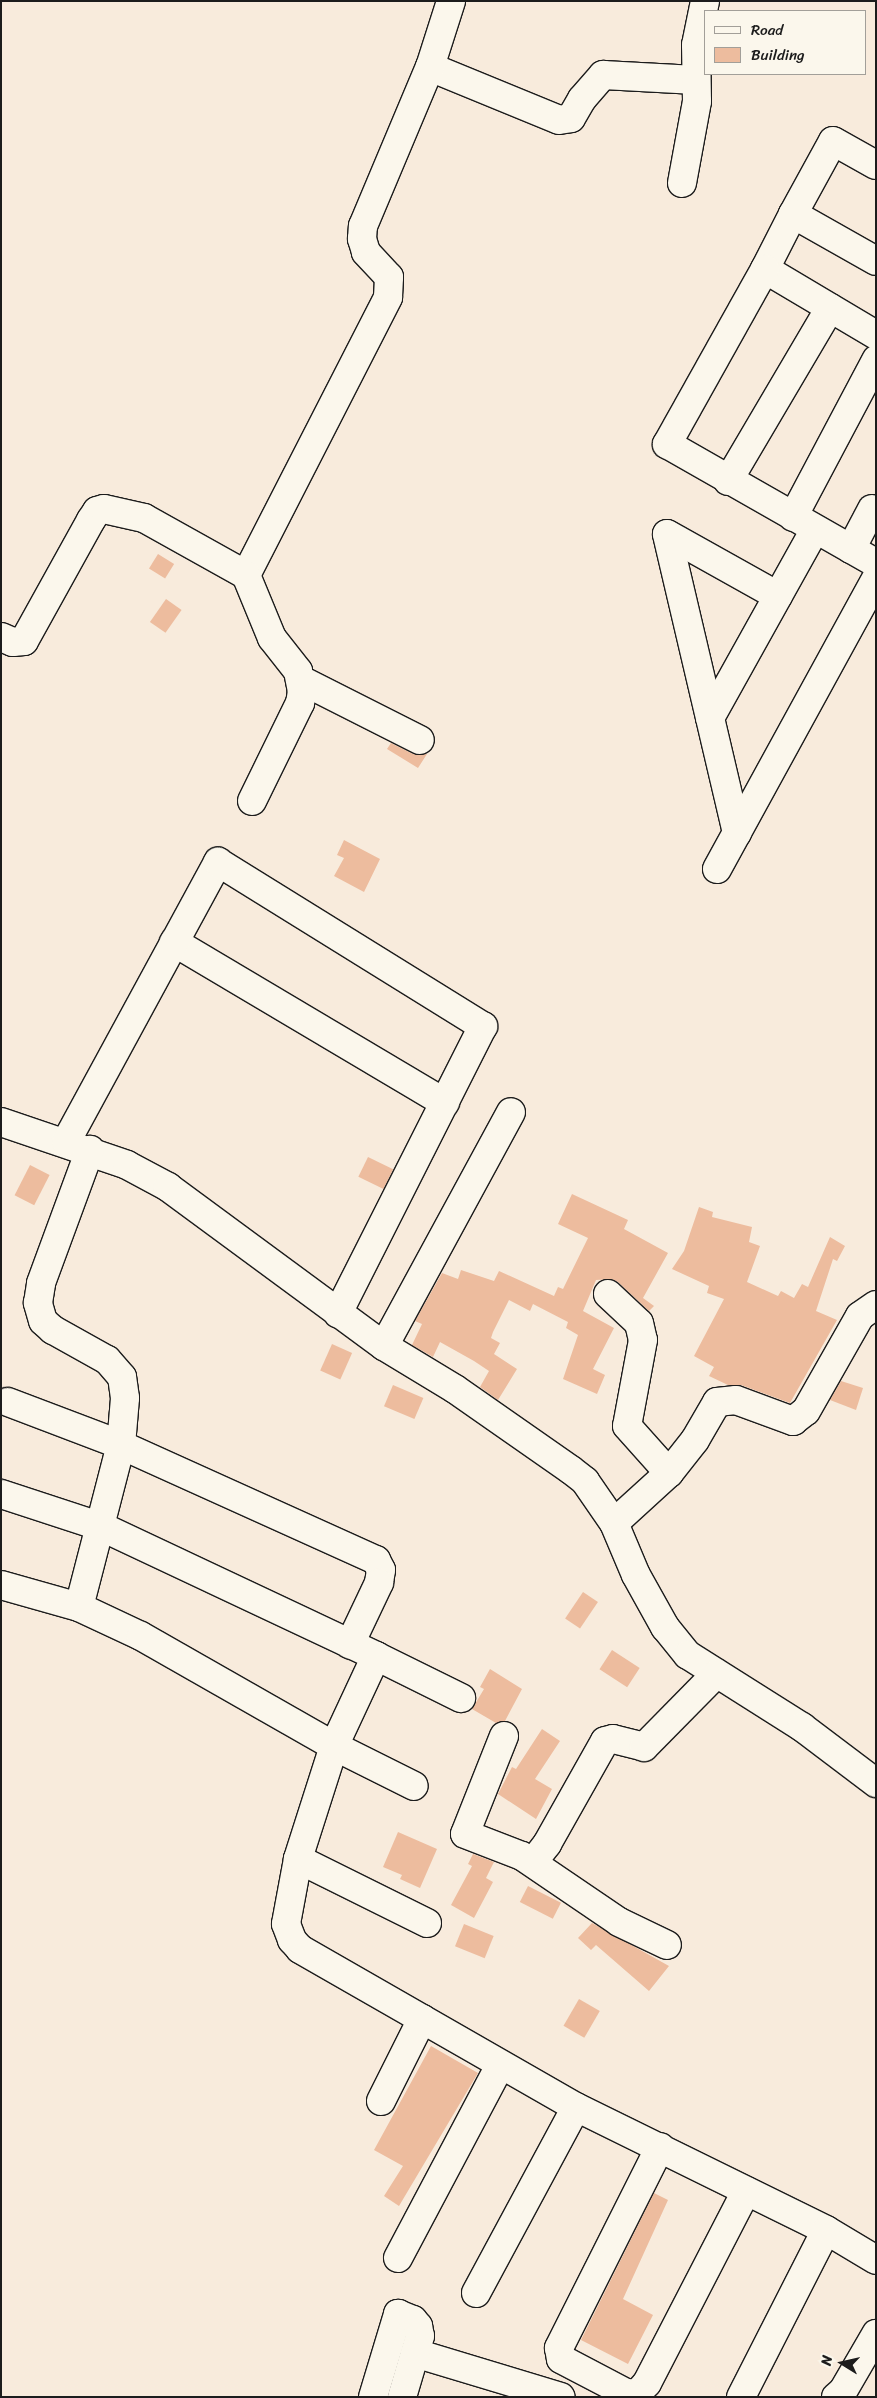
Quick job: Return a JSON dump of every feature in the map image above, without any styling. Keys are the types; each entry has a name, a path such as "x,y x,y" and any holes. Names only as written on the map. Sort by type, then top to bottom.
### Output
{"street":[{"path":"246,574 388,297 389,278 366,252 362,239 363,226 430,68 451,1"},
{"path":"682,183 697,101 696,45 705,1"},
{"path":"430,68 559,120 571,118 582,100 603,75 696,80"},
{"path":"876,165 833,141 765,270 667,444 728,481 876,564"},
{"path":"793,214 876,261"},
{"path":"765,270 876,335"},
{"path":"728,481 830,308"},
{"path":"710,718 778,596 804,523 876,360"},
{"path":"851,549 874,508"},
{"path":"1,637 13,642 24,641 97,511 104,509 144,518 246,574 272,638 301,680 420,740"},
{"path":"737,832 667,534 778,596"},
{"path":"717,869 876,579"},
{"path":"252,801 300,703 301,680"},
{"path":"80,1608 102,1527 121,1445 125,1398 122,1377 107,1360 53,1330 43,1321 38,1303 40,1283 78,1146 174,942 218,862 483,1026 338,1313"},
{"path":"174,942 445,1103"},
{"path":"384,1346 512,1112"},
{"path":"1,1122 78,1146 128,1165 168,1188 384,1346 454,1389 571,1470 585,1482 614,1523 636,1575 665,1627 688,1655 802,1727 876,1782"},
{"path":"608,1294 639,1323 643,1340 626,1426 669,1473"},
{"path":"614,1523 669,1473 695,1440 717,1402 736,1400 793,1421 806,1411 860,1316 876,1305"},
{"path":"8,1402 121,1445 376,1560 381,1570 379,1583 350,1644"},
{"path":"1,1494 102,1527 461,1698"},
{"path":"1,1584 80,1608 141,1636 334,1746 414,1786"},
{"path":"376,1656 334,1746 298,1859 286,1924 292,1940 300,1949 576,2107 826,2230 876,2260"},
{"path":"533,1862 547,1844 605,1741 614,1738 644,1747 716,1674"},
{"path":"504,1736 464,1833 533,1862 618,1922 667,1945"},
{"path":"298,1859 426,1923"},
{"path":"381,2101 422,2019"},
{"path":"398,2258 500,2065"},
{"path":"476,2293 576,2107"},
{"path":"660,2147 559,2348 561,2359 626,2394 637,2394 647,2384 746,2191"},
{"path":"751,2393 826,2230"},
{"path":"373,2397 398,2314 418,2326 420,2336 402,2397"},
{"path":"836,2397 843,2391 876,2334"},
{"path":"416,2353 484,2385 561,2397"}],"building":[{"path":"158,554 174,564 165,578 149,568"},
{"path":"166,599 182,610 166,633 150,622"},
{"path":"391,743 413,754 427,754 418,768 387,749"},
{"path":"344,840 380,859 364,892 334,876 344,858 337,855"},
{"path":"368,1157 393,1169 384,1189 358,1177"},
{"path":"30,1165 50,1175 34,1205 15,1195"},
{"path":"572,1194 628,1220 624,1229 668,1253 643,1298 654,1306 649,1311 618,1282 611,1279 596,1280 583,1311 614,1328 593,1369 605,1375 597,1394 563,1379 578,1335 566,1328 568,1322 533,1304 530,1311 509,1300 493,1332 491,1338 500,1343 494,1354 517,1369 498,1400 480,1387 489,1371 474,1361 440,1342 433,1357 412,1345 422,1324 415,1321 442,1273 458,1279 461,1270 494,1281 499,1271 554,1296 558,1287 563,1289 588,1238 558,1224"},
{"path":"699,1207 713,1212 712,1217 752,1227 749,1242 760,1246 747,1282 778,1296 781,1291 794,1298 802,1284 808,1287 830,1237 845,1246 837,1261 833,1259 816,1311 837,1320 790,1403 741,1385 728,1385 709,1376 714,1367 694,1356 724,1299 707,1293 709,1286 672,1269 684,1251"},
{"path":"332,1344 352,1353 340,1379 320,1370"},
{"path":"841,1381 863,1388 856,1410 830,1400"},
{"path":"393,1385 423,1398 414,1419 384,1406"},
{"path":"583,1592 598,1602 580,1629 565,1619"},
{"path":"612,1650 640,1668 627,1687 599,1669"},
{"path":"490,1669 522,1689 505,1721 496,1723 472,1709 484,1689 480,1687"},
{"path":"542,1729 560,1741 535,1779 552,1789 536,1819 498,1794 512,1767 516,1769"},
{"path":"398,1832 437,1849 420,1888 400,1879 402,1875 383,1867"},
{"path":"473,1854 494,1862 486,1878 493,1882 474,1918 451,1905 472,1866 468,1864"},
{"path":"528,1886 561,1903 553,1919 520,1902"},
{"path":"592,1923 669,1966 649,1991 596,1945 591,1950 578,1938"},
{"path":"464,1924 494,1936 485,1958 455,1946"},
{"path":"579,1999 600,2011 584,2038 564,2026"},
{"path":"431,2046 478,2073 399,2206 384,2196 403,2166 374,2150"},
{"path":"654,2193 668,2200 623,2299 653,2315 628,2364 581,2340"}]}
